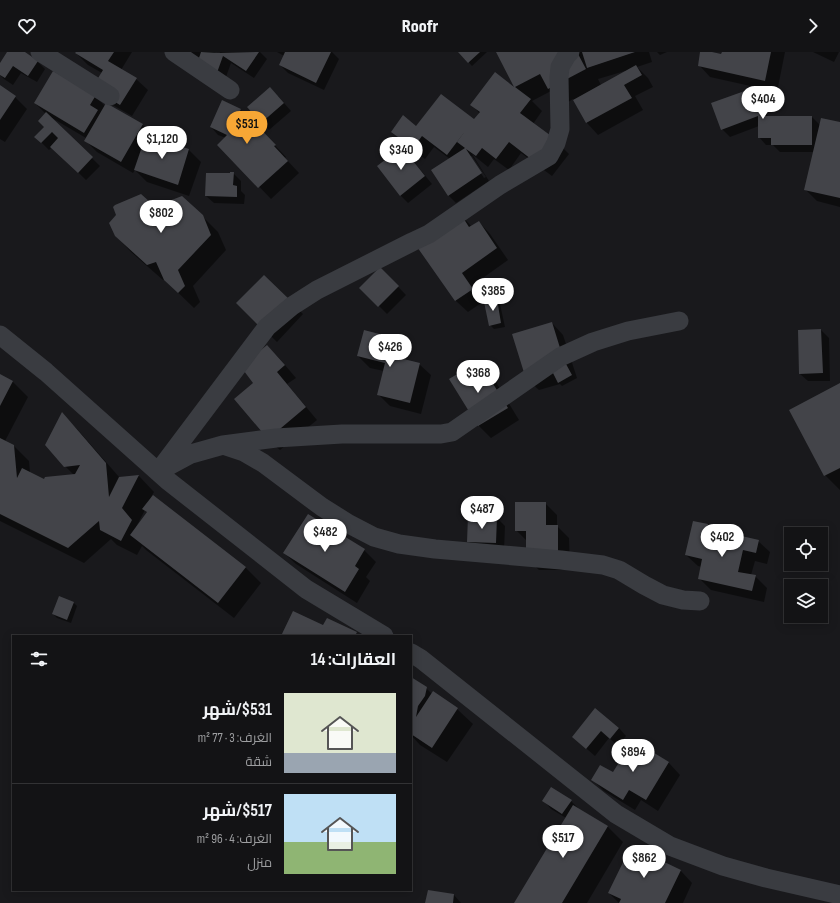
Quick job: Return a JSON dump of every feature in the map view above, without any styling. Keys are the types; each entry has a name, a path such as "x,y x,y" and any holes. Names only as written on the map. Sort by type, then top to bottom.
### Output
{"street":[{"path":"40,52 110,96"},
{"path":"174,52 230,90"},
{"path":"158,472 268,326 292,306 317,290 429,234 500,185 549,156 556,143 560,129 560,67 570,52"},
{"path":"158,472 191,454 223,445 276,438 342,434 441,434 452,432 560,357 593,342 628,332 679,321"},
{"path":"0,335 46,372 167,480 306,589 382,635"},
{"path":"223,445 244,452 264,463 322,507 349,524 374,537 399,544 435,550 561,560 603,565 619,570 663,595 683,600 700,601"},
{"path":"412,654 421,659 616,814 670,846 723,866 766,878 840,895"}],"building":[{"path":"7,52 25,52 38,61 28,76 13,66 5,78 0,75 0,63"},
{"path":"114,52 108,61 137,78 120,105 92,88 103,70 75,53"},
{"path":"201,52 259,52 246,71 223,56 214,81 194,73"},
{"path":"285,52 331,52 316,83 279,65"},
{"path":"458,52 480,52 468,63"},
{"path":"496,52 577,52 586,69 548,89 540,74 515,87 531,99 520,113 558,141 540,166 509,142 496,159 482,148 476,156 466,149 482,173 448,196 431,170 465,148 457,142 466,130 447,155 422,136 413,148 391,132 403,115 416,126 441,94 474,119 480,112 470,105 495,72 514,87"},
{"path":"582,52 635,52 587,68"},
{"path":"700,52 721,54 722,52 771,52 765,81 698,66"},
{"path":"636,65 642,75 624,85 632,98 586,123 573,100"},
{"path":"53,71 96,95 90,105 98,110 84,133 34,103"},
{"path":"0,85 16,96 0,120"},
{"path":"270,87 284,103 261,123 247,107"},
{"path":"753,88 763,114 759,116 812,116 812,145 771,145 771,138 758,138 758,116 721,130 711,103"},
{"path":"222,100 241,109 230,133 248,116 276,145 274,146 288,161 258,188 217,145 227,135 210,127"},
{"path":"106,103 143,124 121,162 84,141"},
{"path":"46,112 93,157 78,173 50,147 58,138 52,132 41,143 34,137 44,127 38,121"},
{"path":"821,118 840,122 840,198 804,190"},
{"path":"146,135 189,149 178,185 134,170"},
{"path":"402,147 425,176 400,196 377,166"},
{"path":"234,172 233,185 237,186 237,197 205,196 206,173"},
{"path":"141,194 160,211 169,201 182,196 203,215 211,235 178,270 185,286 178,293 164,280 156,262 147,265 115,236 109,223 116,215 113,207 115,205"},
{"path":"460,213 469,227 479,221 497,248 462,273 473,289 455,301 415,244"},
{"path":"380,267 399,286 378,307 359,288"},
{"path":"264,275 292,302 264,331 236,303"},
{"path":"497,299 501,323 489,326 484,302"},
{"path":"552,322 565,364 572,375 558,383 552,371 526,379 512,334"},
{"path":"821,329 823,373 799,374 798,330"},
{"path":"364,330 387,336 383,354 420,363 410,403 377,395 385,363 357,356"},
{"path":"267,345 285,365 277,372 306,407 268,439 234,399 253,383 241,367"},
{"path":"479,361 508,408 478,426 449,379"},
{"path":"0,374 13,381 0,406"},
{"path":"840,383 840,468 824,476 789,410"},
{"path":"62,412 106,463 109,497 119,477 139,475 122,508 132,520 121,541 100,530 99,521 68,548 0,514 0,438 14,445 17,478 22,468 44,479 45,477 75,474 80,465 64,467 45,445"},
{"path":"153,495 246,567 218,603 130,535 147,512 142,509"},
{"path":"515,502 546,502 546,525 558,525 558,558 526,558 526,531 515,531"},
{"path":"308,514 365,549 355,566 359,569 345,592 283,553"},
{"path":"468,516 497,517 496,543 467,542"},
{"path":"693,521 708,524 703,544 721,548 724,532 759,540 756,553 743,550 738,572 756,575 752,591 698,579 702,559 685,555"},
{"path":"59,596 74,602 67,620 52,614"},
{"path":"293,611 323,625 327,618 357,632 356,635 281,635"},
{"path":"412,678 427,687 425,696 418,706 416,717 433,691 458,708 432,748 412,735"},
{"path":"595,708 619,728 610,739 601,731 586,749 572,737"},
{"path":"633,740 669,762 646,800 629,790 623,800 591,780 600,765 613,772"},
{"path":"551,787 572,800 562,814 542,801"},
{"path":"573,805 608,826 562,903 514,903"},
{"path":"631,846 681,870 665,903 619,903 621,899 608,893"},
{"path":"428,890 454,894 453,903 425,903"}]}
